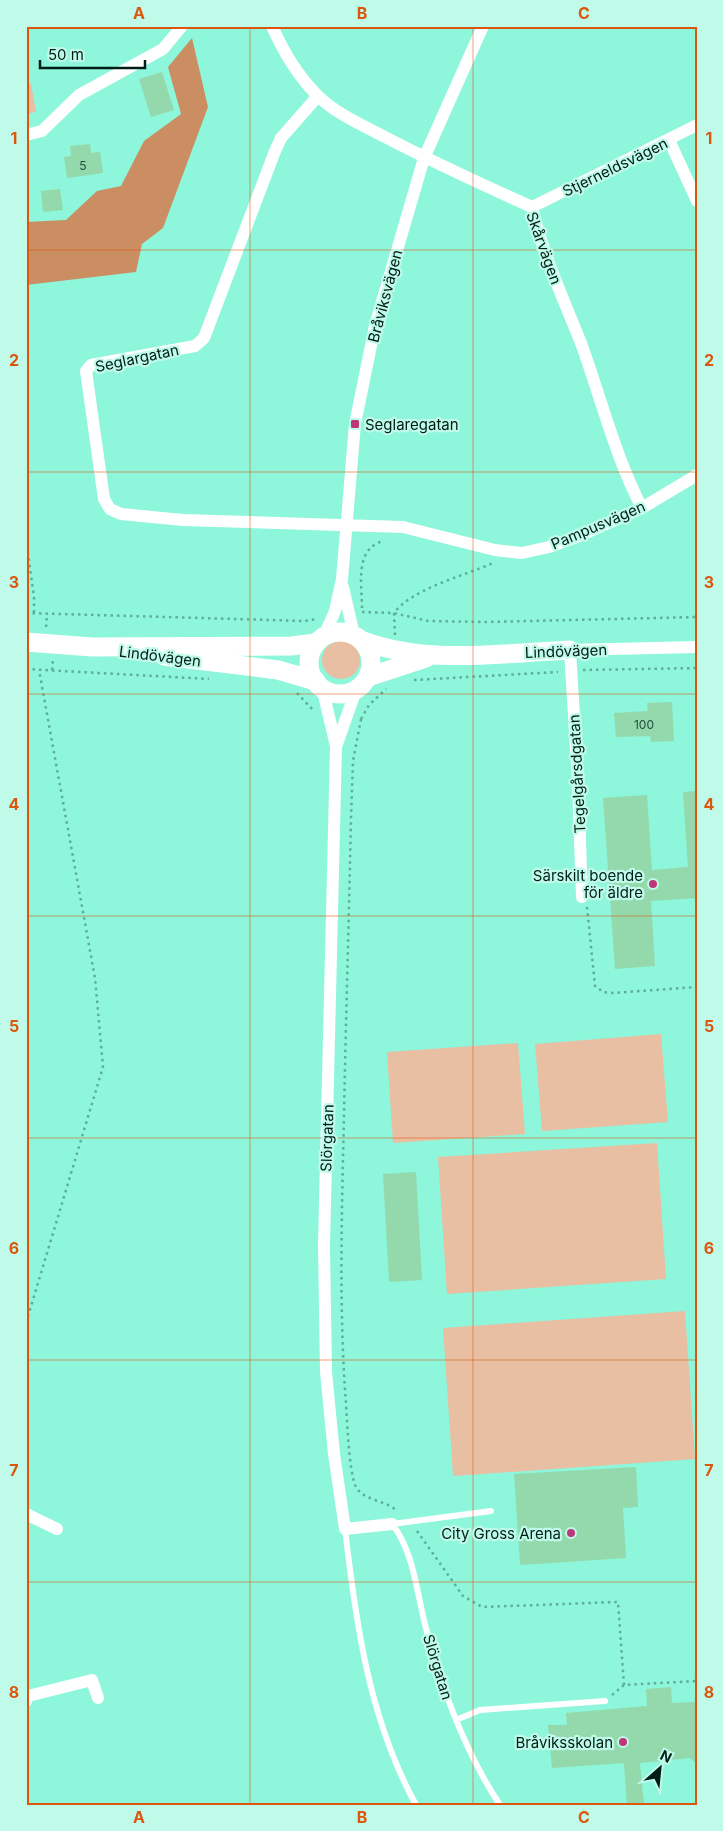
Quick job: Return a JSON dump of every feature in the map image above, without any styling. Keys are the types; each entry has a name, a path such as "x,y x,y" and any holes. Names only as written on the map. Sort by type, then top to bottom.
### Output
{"main road":[{"path":"339,632 358,638 371,659 362,683 338,694 319,684 311,672 309,662 320,640 339,632"},
{"name":"Lindövägen","path":"358,638 396,651 435,656 570,650"},
{"name":"Lindövägen","path":"92,647 291,646 320,640"},
{"name":"Lindövägen","path":"26,642 92,647 278,670 319,684"},
{"name":"Lindövägen","path":"362,683 435,656"}],"street":[{"path":"26,135 42,132 79,95 163,49 182,26"},
{"name":"Skårvägen","path":"272,26 279,43 300,76 318,96 349,118 424,158 532,207 540,242 581,344 629,483 642,508"},
{"name":"Bråviksvägen","path":"320,640 335,611 342,579 355,424 375,326 424,158 483,26"},
{"name":"Seglargatan","path":"318,96 281,138 204,338 194,346 92,365 86,371 85,379 104,499 110,508 121,514 184,520 346,523"},
{"name":"Stjerneldsvägen","path":"532,207 697,125"},
{"path":"669,140 697,201"},
{"name":"Pampusvägen","path":"346,523 403,527 495,550 522,553 549,547 642,508 697,475"},
{"name":"Bråviksvägen","path":"342,579 358,638"},
{"name":"Lindövägen","path":"570,650 697,647"},
{"name":"Tegelgårsdgatan","path":"570,650 578,782 582,897"},
{"name":"Slörgatan","path":"336,746 362,683"},
{"name":"Slörgatan","path":"319,684 336,746 324,1245 326,1372 334,1454 345,1529"},
{"path":"26,1514 57,1529"},
{"path":"345,1529 392,1524"},
{"path":"26,1701 28,1696 92,1680 98,1698"}],"lane":[{"path":"392,1524 406,1520 491,1511"},
{"name":"Slörgatan","path":"392,1524 399,1533 407,1551 427,1633 448,1703 488,1786 500,1805"},
{"name":"Slörgatan","path":"345,1529 354,1608 366,1672 384,1733 416,1805"},
{"path":"456,1720 480,1710 605,1701"}],"path":[{"path":"26,539 34,597 34,613"},
{"path":"396,651 394,612 400,605 414,596 492,563 512,552"},
{"path":"26,1323 103,1067 95,978 39,670"},
{"path":"361,719 353,761 351,807 341,1292 349,1444 355,1485 361,1494 394,1508 417,1531 463,1596 482,1607 618,1602 624,1685"},
{"path":"582,897 587,904 595,986 603,992 613,993 697,987"},
{"path":"605,1701 624,1685 697,1681"}],"shaded area":[{"path":"192,38 208,107 163,228 142,244 136,272 26,285 26,222 66,220 97,191 121,186 144,141 181,114 168,67"},
{"path":"31,84 36,112 26,114 26,85"},
{"path":"341,641 355,646 360,660 355,674 341,679 327,674 322,660 327,646"},
{"path":"661,1034 668,1122 542,1131 535,1044"},
{"path":"518,1043 525,1134 393,1143 387,1052"},
{"path":"657,1143 666,1279 447,1294 438,1157"},
{"path":"685,1311 695,1459 453,1476 443,1328"}],"building":[{"path":"162,72 174,110 151,117 139,79"},
{"path":"90,144 91,153 100,152 103,173 67,178 64,157 71,156 70,146"},
{"path":"60,189 63,210 43,212 41,191"},
{"path":"672,702 674,741 651,742 650,736 616,737 614,713 648,711 647,703"},
{"path":"697,791 697,866 688,867 683,792"},
{"name":"Särskilt boende för äldre","path":"647,795 652,870 697,866 697,898 651,901 655,966 615,969 603,798"},
{"path":"416,1172 422,1280 389,1282 383,1174"},
{"name":"City Gross Arena","path":"636,1467 638,1507 623,1508 626,1558 520,1565 514,1474"},
{"name":"Bråviksskolan","path":"671,1687 672,1703 697,1702 697,1764 690,1758 640,1763 644,1805 627,1805 624,1763 552,1768 548,1725 567,1725 566,1713 647,1706 646,1689"}],"place":[{"name":"Seglaregatan","path":"355,424"},
{"name":"Särskilt boende för äldre","path":"653,884"},
{"name":"City Gross Arena","path":"571,1533"},
{"name":"Bråviksskolan","path":"623,1742"}]}
